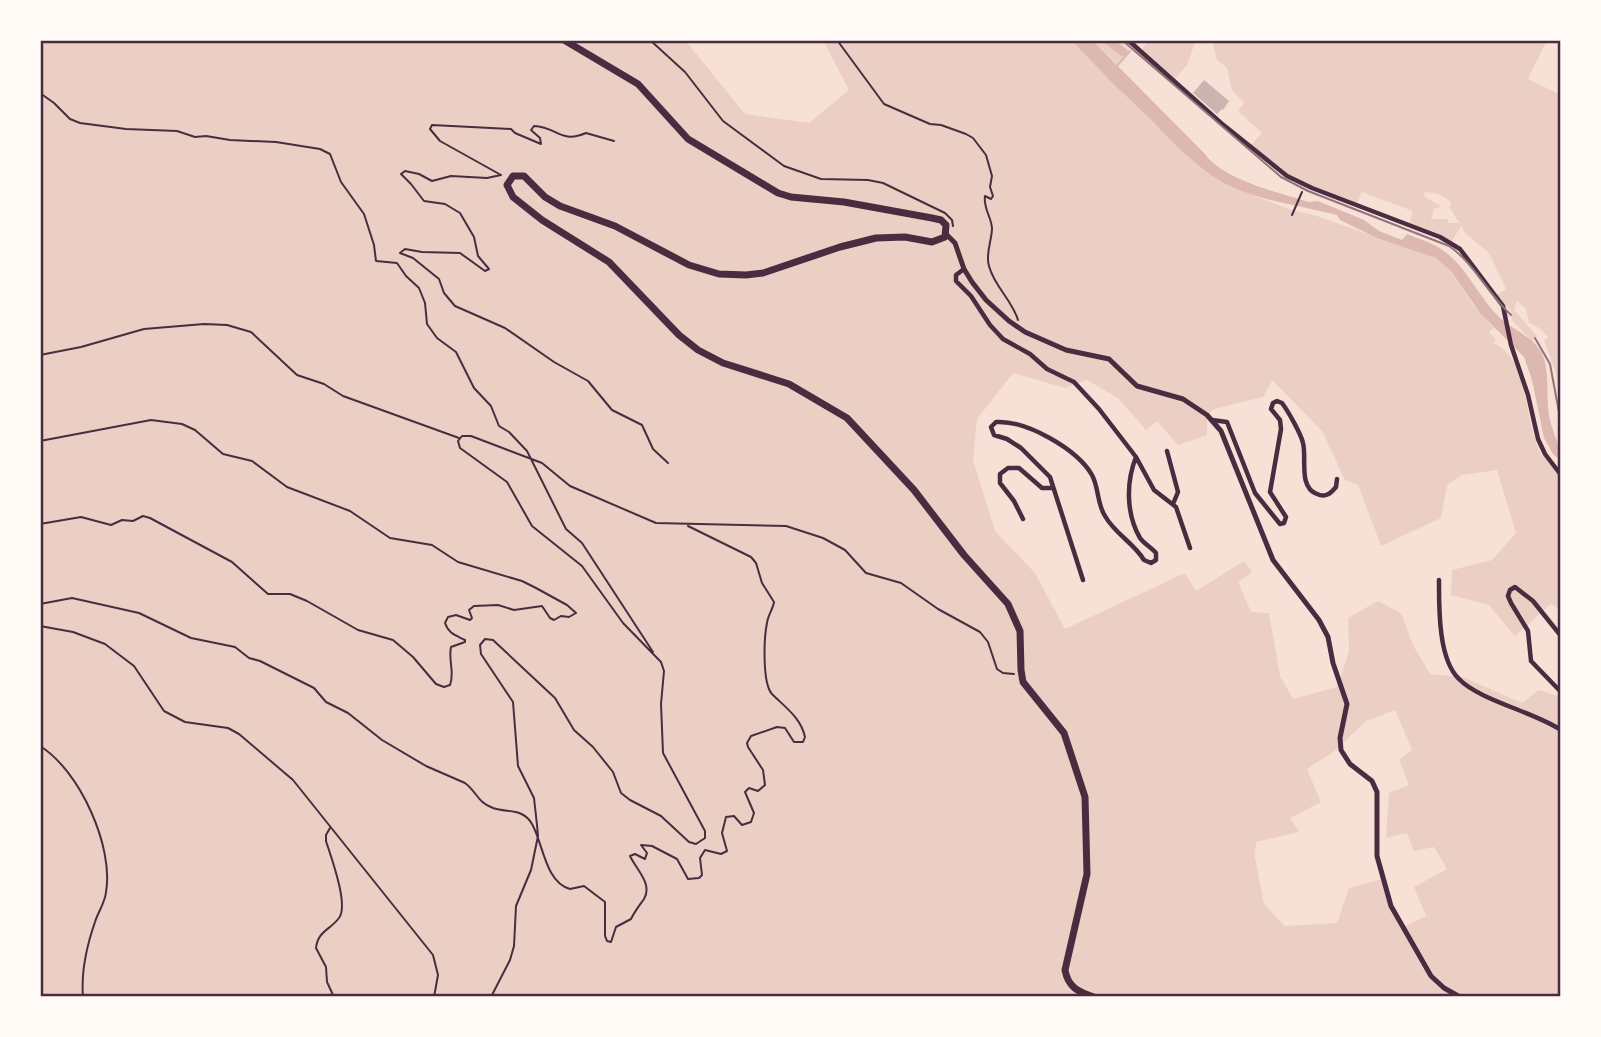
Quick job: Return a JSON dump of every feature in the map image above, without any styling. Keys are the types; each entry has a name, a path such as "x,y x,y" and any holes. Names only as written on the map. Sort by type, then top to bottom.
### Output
{"main road":[{"path":"564,40 638,84 694,143 778,193 944,222 946,231 936,242 900,236 867,239 763,273 719,274 689,265 615,226 560,206 545,197 524,176 516,175 507,183 508,191 515,200 615,267 691,345 723,363 796,387 852,422 914,490 964,555 1010,608 1020,631 1021,674 1028,690 1064,733 1085,797 1087,874 1065,970 1067,981 1073,988 1094,997"}],"street":[{"path":"1128,40 1218,121 1287,176 1326,194 1440,237 1455,245 1467,257 1504,309 1511,345 1526,388 1540,444 1561,475"},
{"path":"946,231 955,243 964,269 986,300 1019,328 1066,350 1110,359 1137,386 1176,396 1212,420 1228,445 1273,560 1319,620 1328,637 1333,663 1347,704 1340,738 1341,750 1350,764 1372,781 1377,792 1377,856 1391,906 1430,976 1460,997"},
{"path":"964,269 956,275 956,281 974,300 993,329 1006,342 1030,354 1047,369 1078,386 1136,457 1154,490 1173,504 1189,548"},
{"path":"1212,420 1227,422 1255,493 1280,524 1284,523 1286,517 1270,492 1281,429 1280,420 1271,409 1273,403 1279,401 1284,405 1301,437 1306,479 1312,491 1322,496 1329,494 1336,487 1337,479"},
{"path":"1083,580 1048,475 1023,450 992,433 991,429 994,423 1004,422 1033,431 1070,449 1093,476 1106,518 1145,561 1152,562 1156,558 1156,552 1140,538 1131,515 1128,489 1136,457"},
{"path":"1167,451 1178,492 1173,504"},
{"path":"1023,519 1014,501 1000,483 999,475 1011,467 1018,468 1042,488 1053,488"},
{"path":"1439,580 1441,632 1456,677 1470,687 1561,730"},
{"path":"1561,636 1521,590 1515,587 1510,590 1511,603 1528,631 1531,661 1561,692"}],"path":[{"path":"650,40 684,71 723,121 784,166 821,179 868,180 888,185 948,215 954,225 946,231"},
{"path":"836,40 884,104 930,124 966,134 985,153 992,176 990,187 993,196 991,199 985,196 984,205 992,226 988,265 1001,292 1015,310 1018,321"},
{"path":"40,93 70,119 80,123 126,129 177,131 195,137 206,136 230,141 240,139 276,142 320,149 330,154 341,182 364,214 376,261 397,262 406,276 419,288 425,303 427,324 437,338 456,352 474,388 491,406 499,426 509,432 527,451 566,529 582,543 661,662 664,671 661,704 663,753 705,831 705,838 696,844 689,842 662,816 621,793 613,772 593,747 574,730 555,698 493,640 485,639 481,642 481,654 513,702 518,766 534,798 538,836 531,870 516,906 514,946 510,960 491,997"},
{"path":"614,141 586,133 569,138 544,126 534,125 531,130 540,138 541,144 515,134 512,129 432,125 430,129 440,141 501,175 486,178 452,176 432,181 419,174 405,171 401,174 424,201 445,204 460,213 474,237 478,256 489,269 485,271 456,252 422,252 405,248 400,253 413,258 439,279 444,293 455,306 505,328 554,362 581,376 611,410 642,425 653,449 668,463"},
{"path":"1292,215 1302,192"},
{"path":"40,355 81,347 144,329 204,324 227,325 250,332 297,375 324,384 343,396 460,438 471,436 542,463 570,486 656,523 786,526 823,538 845,550 866,573 901,583 938,609 980,632 988,642 997,669 1006,674 1021,674"},
{"path":"40,441 152,420 182,424 195,430 223,454 252,461 287,488 350,511 390,538 432,545 468,567 522,581 567,605 576,613 573,616 561,616 554,621 542,606 514,610 498,606 474,606 469,610 472,618 470,620 456,615 448,617 445,623 447,629 465,642 451,647 449,655 452,680 448,687 444,687 436,684 413,657 393,640 358,630 290,594 268,594 232,562 150,518 144,516 134,521 122,520 111,525 81,517 40,524"},
{"path":"460,438 460,448 507,482 532,526 582,566 623,622 654,653"},
{"path":"40,604 72,598 139,613 191,638 234,647 249,658 314,688 326,702 348,713 382,740 426,766 471,787 478,800 494,809 516,811 527,817 559,883 569,889 584,886 593,895 604,900 605,936 607,942 611,942 616,927 631,919 647,891 646,881 630,858 631,854 645,859 647,853 641,845 652,846 677,859 688,879 699,878 702,874 700,858 705,850 721,853 727,851 722,833 723,821 726,817 734,816 742,825 751,822 754,813 745,792 749,788 758,791 765,785 763,770 748,747 751,736 777,727 785,728 794,742 805,740 800,724 782,701 770,692 767,684 766,624 774,602 762,583 756,563 751,557 687,525"},
{"path":"40,626 89,637 122,655 145,680 159,705 173,717 185,722 218,726 239,734 293,780 433,955 438,975 434,997"},
{"path":"40,664 40,673"},
{"path":"40,746 60,762 89,808 100,832 107,891 92,933 83,977 83,997"},
{"path":"331,827 326,838 343,906 339,918 318,937 316,948 327,967 327,982 334,997"},
{"path":"40,901 40,907"}],"shaded area":[{"path":"40,40 685,40 745,114 809,123 849,90 823,40 1072,40 1100,71 1196,164 1231,187 1436,258 1451,271 1474,306 1494,328 1489,332 1496,340 1493,343 1505,351 1514,363 1525,393 1536,443 1542,456 1545,454 1561,475 1561,610 1551,604 1515,636 1489,605 1451,595 1452,570 1492,560 1516,533 1497,470 1462,475 1447,485 1441,518 1381,546 1358,485 1345,480 1322,431 1272,380 1263,397 1214,409 1207,415 1207,435 1178,445 1157,421 1146,430 1118,398 1087,380 1065,388 1013,373 977,419 973,460 995,531 1035,573 1065,629 1185,573 1196,591 1244,561 1252,572 1238,582 1251,612 1269,613 1280,676 1293,699 1337,687 1349,652 1348,618 1378,601 1401,613 1414,647 1430,674 1463,677 1522,703 1538,690 1561,697 1561,997 1551,997 1546,993 1542,997 40,997","holes":["1395,710 1412,750 1399,760 1409,785 1389,793 1386,838 1407,833 1414,851 1434,847 1447,869 1414,887 1426,916 1402,928 1382,879 1349,888 1337,923 1285,926 1264,904 1255,857 1256,842 1299,832 1290,818 1321,802 1307,769 1336,750 1366,721"]},
{"path":"1072,40 1092,40 1213,163 1225,171 1268,190 1309,202 1318,201 1364,220 1379,231 1402,240 1407,234 1433,244 1450,256 1500,318 1528,337 1541,352 1546,367 1550,420 1561,461 1553,454 1544,438 1532,380 1524,357 1480,313 1451,271 1436,258 1377,238 1340,220 1337,215 1259,197 1222,182 1180,149"},
{"path":"1092,40 1118,40 1130,51 1118,65"},
{"path":"1148,40 1196,40 1187,65 1173,81 1141,51"},
{"path":"1212,40 1547,40 1528,79 1561,95 1561,412 1556,373 1544,341 1548,337 1541,329 1529,323 1526,309 1517,301 1514,310 1537,336 1532,341 1512,320 1511,311 1495,296 1506,289 1489,253 1466,234 1461,226 1451,243 1409,225 1413,211 1362,192 1356,205 1298,181 1249,147 1262,133 1238,111 1244,103 1232,90 1227,68 1217,60","holes":["1425,192 1439,194 1451,202 1450,208 1459,223 1448,223 1448,219 1431,219 1434,209 1442,207 1423,196"]}],"building":[{"path":"1204,80 1229,101 1217,114 1193,93"}],"waterway":[{"path":"1107,40 1123,52"},
{"path":"1117,66 1130,51"}],"railway":[{"path":"1122,40 1281,177 1308,191 1449,246 1466,261 1511,315"},
{"path":"1535,338 1550,364 1561,423"}]}
